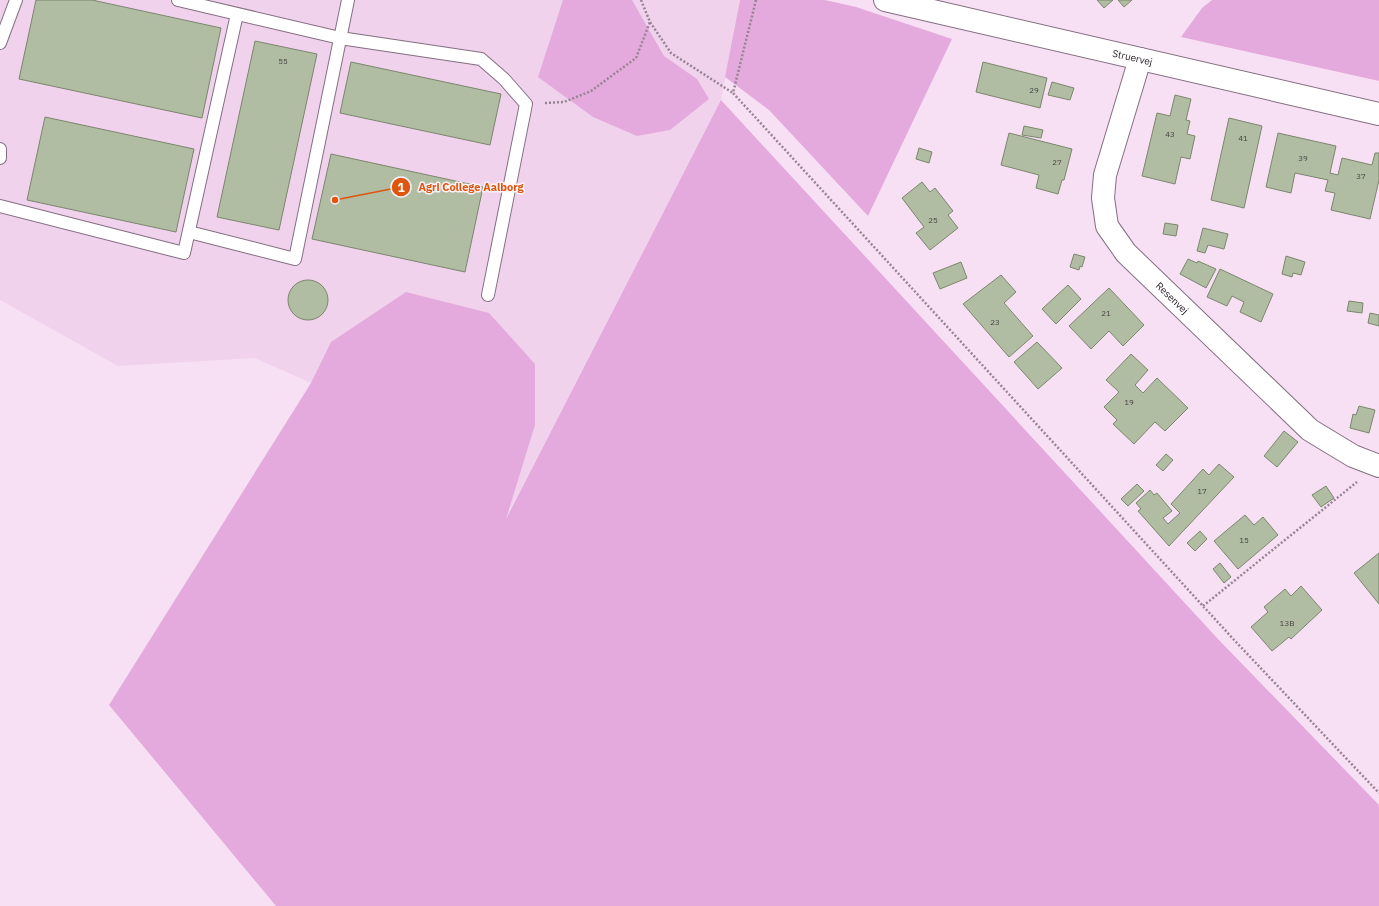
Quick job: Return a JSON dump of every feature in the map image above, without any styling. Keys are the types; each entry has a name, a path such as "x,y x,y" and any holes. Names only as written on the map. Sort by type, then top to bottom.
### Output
{"street":[{"name":"Struervej","path":"885,0 1379,114"},
{"name":"Resenvej","path":"1140,59 1105,175 1103,198 1107,226 1126,252 1310,430 1353,456 1378,466"}],"lane":[{"path":"0,43 16,0"},
{"path":"178,0 340,38 482,59 504,79 526,104 488,295"},
{"path":"189,232 295,260 348,0"},
{"path":"0,206 184,253 237,14"},
{"path":"0,149 0,158"}],"path":[{"path":"641,0 650,22 671,53 733,93 1203,606 1379,793"},
{"path":"733,93 756,0"},
{"path":"526,104 564,102 591,91 636,58 650,22"},
{"path":"1203,606 1378,466"}],"shaded area":[{"path":"0,0 740,0 721,100 504,522 311,383 255,358 118,366 0,300"},
{"path":"563,0 632,0 664,56 697,79 709,99 670,130 637,136 593,117 538,77"},
{"path":"740,0 825,0 856,7 952,39 868,216 769,110 725,77"},
{"path":"1212,0 1379,0 1379,81 1181,37 1202,8"},
{"path":"721,100 1218,639 1379,805 1379,906 276,906 109,705 311,383 331,342 406,292 489,313 535,364 535,425 506,519"}],"building":[{"path":"36,0 92,0 221,28 202,118 19,79"},
{"path":"1097,0 1113,0 1104,8"},
{"path":"1118,0 1132,0 1124,7"},
{"path":"255,41 317,54 279,230 217,217"},
{"path":"351,62 501,94 490,145 340,113"},
{"path":"983,62 1047,78 1040,108 976,92"},
{"path":"1052,82 1074,88 1070,100 1048,95"},
{"path":"1175,95 1191,99 1186,120 1190,121 1187,134 1195,136 1190,159 1181,157 1175,184 1142,176 1157,113 1170,116"},
{"path":"45,117 194,149 176,232 27,200"},
{"path":"1229,118 1262,126 1244,208 1211,200"},
{"path":"1024,126 1043,130 1041,138 1022,135"},
{"path":"1009,133 1072,149 1064,180 1062,180 1058,194 1036,188 1039,175 1001,165"},
{"path":"1278,133 1336,146 1330,173 1338,175 1342,158 1372,165 1375,153 1379,153 1379,180 1370,219 1331,210 1335,193 1325,191 1328,180 1295,173 1291,193 1266,187"},
{"path":"919,148 932,152 929,163 916,159"},
{"path":"331,154 483,187 465,272 312,239"},
{"path":"922,182 930,192 935,188 953,211 948,215 958,228 930,250 916,233 924,227 902,198"},
{"path":"1165,223 1178,225 1176,236 1163,234"},
{"path":"1203,228 1228,234 1224,249 1208,245 1205,253 1197,251"},
{"path":"1074,254 1085,257 1082,267 1080,266 1079,270 1070,267"},
{"path":"1286,256 1305,262 1301,275 1293,273 1292,277 1282,274"},
{"path":"1188,259 1197,263 1198,261 1216,269 1206,288 1180,274"},
{"path":"961,262 967,278 940,289 933,273"},
{"path":"1220,269 1273,294 1261,322 1240,312 1244,302 1232,296 1227,306 1207,297"},
{"path":"1001,275 1016,292 1004,303 1033,336 1009,357 963,304"},
{"path":"312,280 319,283 325,289 328,300 327,308 319,317 312,320 304,320 297,317 289,308 288,296 291,289 300,281"},
{"path":"1068,285 1081,299 1056,324 1042,309"},
{"path":"1109,288 1144,325 1123,346 1109,331 1091,349 1069,326"},
{"path":"1349,301 1363,303 1362,313 1347,311"},
{"path":"1370,313 1379,315 1379,326 1368,323"},
{"path":"1037,342 1062,368 1038,389 1014,362"},
{"path":"1131,354 1148,370 1135,385 1143,393 1157,378 1188,408 1165,431 1155,422 1134,444 1113,424 1117,420 1104,407 1119,392 1106,380"},
{"path":"1359,406 1375,410 1369,433 1350,428 1353,414 1356,415"},
{"path":"1284,431 1298,442 1277,467 1264,456"},
{"path":"1166,454 1173,460 1163,471 1156,465"},
{"path":"1219,464 1234,477 1169,546 1138,511 1141,509 1136,503 1150,490 1154,495 1157,493 1172,511 1163,518 1168,524 1180,513 1171,504 1203,469 1209,475"},
{"path":"1137,484 1144,491 1128,506 1121,499"},
{"path":"1326,486 1334,498 1321,507 1312,495"},
{"path":"1245,515 1254,525 1263,517 1278,535 1238,569 1214,541"},
{"path":"1200,531 1207,539 1195,551 1187,543"},
{"path":"1379,553 1379,604 1354,573"},
{"path":"1220,563 1231,577 1224,583 1213,569"},
{"path":"1301,586 1322,610 1291,639 1289,637 1272,651 1251,627 1268,612 1264,607 1285,589 1291,596"}],"place":[{"name":"Agri College Aalborg","path":"335,200"}]}
